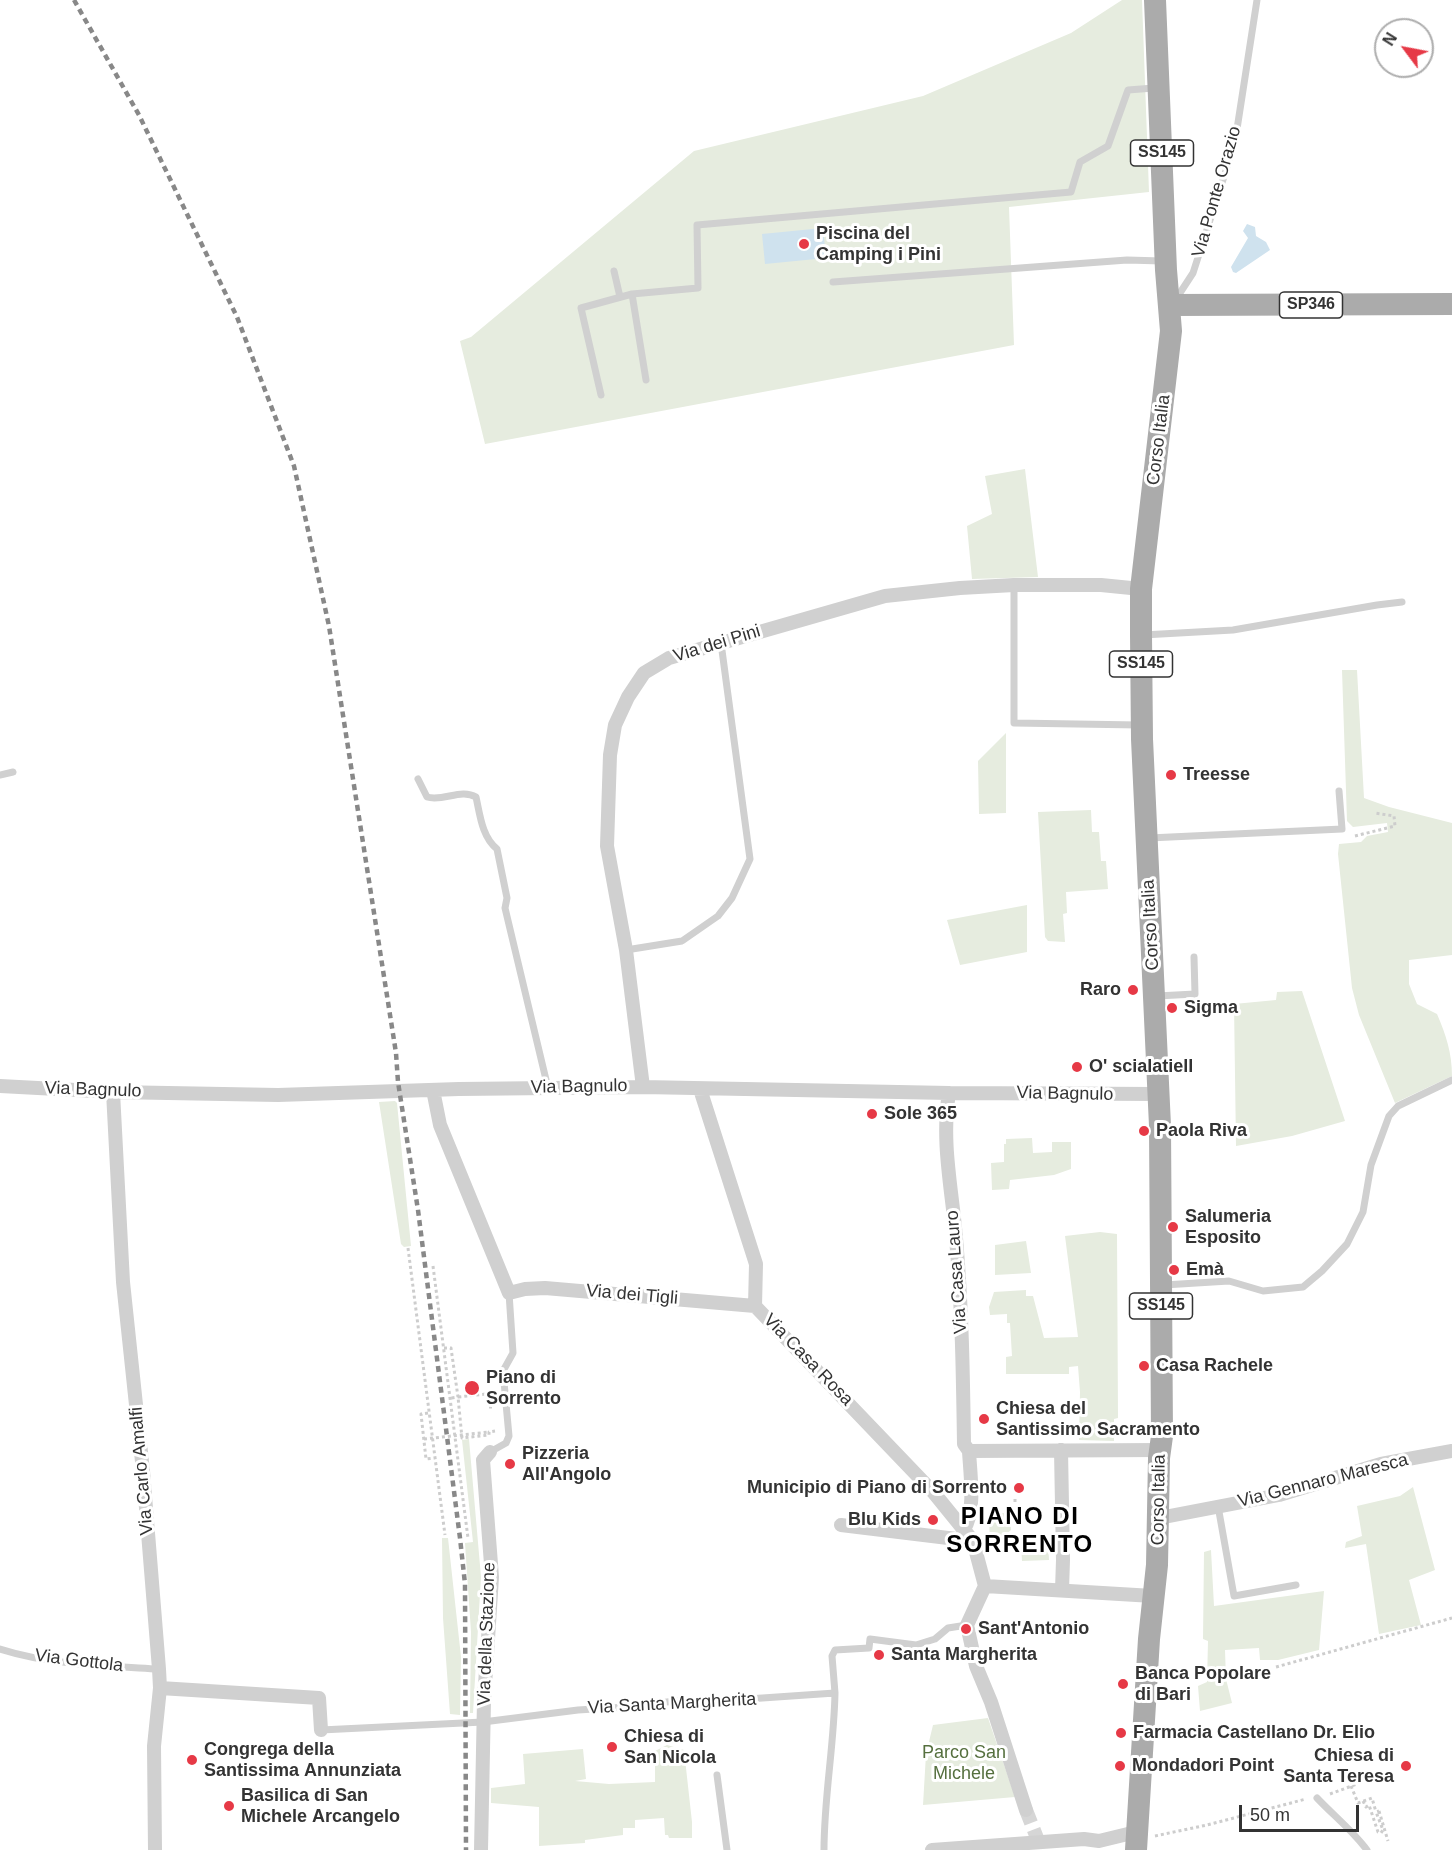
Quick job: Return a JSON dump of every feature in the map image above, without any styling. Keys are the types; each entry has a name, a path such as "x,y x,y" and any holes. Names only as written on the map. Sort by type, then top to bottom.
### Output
{"main road":[{"name":"Corso Italia","path":"1136,1841 1144,1710 1157,1565 1162,1436 1158,1094 1142,732 1141,635 1141,590 1171,331 1155,0"},
{"name":"SP346","path":"1170,305 1452,304"}],"street":[{"name":"Via dei Pini","path":"643,1086 626,950 607,846 610,755 615,725 628,697 644,673 669,658 885,596 1014,585 1101,585 1141,590"},
{"name":"Via Bagnulo","path":"1,1085 113,1092 278,1095 643,1086 949,1093 1158,1094"},
{"name":"Via Casa Rosa","path":"700,1089 756,1264 755,1306 927,1485 973,1541"},
{"name":"Via della Stazione","path":"433,1090 440,1125 509,1293"},
{"name":"Via Carlo Amalfi","path":"113,1092 123,1282 143,1471 160,1688 154,1746 155,1850"},
{"name":"Via Casa Lauro","path":"949,1093 946,1144 957,1252 963,1365 964,1444 969,1451 971,1507 967,1524 963,1528"},
{"name":"Via dei Tigli","path":"509,1293 545,1287 755,1306"},
{"path":"1061,1450 1064,1560 1062,1590"},
{"path":"969,1451 1160,1450"},
{"name":"Via Gennaro Maresca","path":"1159,1518 1279,1495 1381,1464 1452,1451"},
{"name":"Via della Stazione","path":"481,1850 483,1722 492,1577 483,1460 490,1452"},
{"path":"840,1525 973,1541 985,1586 967,1625 976,1666 991,1702 1026,1810"},
{"path":"985,1586 1153,1596"},
{"path":"160,1688 319,1698 321,1730"},
{"path":"932,1850 1084,1839 1101,1846 1136,1841"}],"lane":[{"name":"Via Ponte Orazio","path":"1170,305 1193,273 1223,183 1237,129 1257,0"},
{"path":"601,394 581,308 632,294 698,288 697,225 1071,192 1080,162 1108,146 1128,90 1159,88"},
{"path":"833,282 1126,260 1167,261"},
{"path":"614,272 620,297"},
{"path":"632,294 646,380"},
{"path":"1014,585 1014,723 1142,732"},
{"path":"1141,635 1233,630 1402,602"},
{"path":"626,950 681,941 718,916 732,898 750,859 721,643"},
{"path":"0,775 13,772"},
{"path":"418,779 427,797 435,799 469,793 476,796 485,836 489,843 497,849 507,897 505,908 548,1088"},
{"path":"1147,838 1342,829 1339,792"},
{"path":"1155,996 1195,994 1194,957"},
{"path":"1162,1285 1229,1281 1263,1291 1303,1287 1322,1271 1347,1244 1363,1212 1371,1165 1389,1116 1398,1106 1452,1080"},
{"name":"Via della Stazione","path":"490,1452 503,1446 509,1436 503,1371 513,1353 509,1293"},
{"path":"1218,1506 1234,1596 1296,1585"},
{"path":"824,1850 824,1816 834,1733 835,1693 832,1656 835,1650 869,1648 870,1639 916,1645 935,1639 948,1628 967,1625"},
{"name":"Via Gottola","path":"0,1649 65,1662 159,1670"},
{"name":"Via Santa Margherita","path":"321,1730 483,1722 675,1701 719,1701 835,1693"},
{"path":"717,1775 727,1850"},
{"path":"1317,1798 1353,1832 1367,1850"}],"path":[{"path":"1355,836 1395,826 1394,816 1375,813"},
{"path":"408,1248 445,1535"},
{"path":"433,1266 468,1538"},
{"path":"444,1348 451,1348 462,1438 489,1435 489,1432"},
{"path":"451,1398 486,1394 488,1407 492,1407"},
{"path":"429,1413 421,1414 426,1459 435,1458"},
{"path":"424,1439 495,1431"},
{"path":"1276,1667 1452,1618"},
{"path":"1334,1793 1368,1780"},
{"path":"1351,1786 1358,1803 1372,1798 1389,1842"},
{"path":"1136,1841 1317,1798"},
{"path":"1363,1801 1366,1807 1370,1805 1378,1832 1382,1833 1378,1811"}],"green space":[{"path":"1122,0 1142,0 1149,192 1009,207 1014,345 485,444 460,341 471,337 694,151 923,96 1071,33"},
{"path":"1025,469 1038,577 972,579 967,526 992,514 985,476"},
{"path":"1342,670 1357,670 1364,798 1389,807 1452,823 1452,955 1409,960 1409,984 1417,1004 1437,1014 1448,1044 1452,1076 1395,1103 1359,1015 1352,988 1338,854 1339,844 1361,842 1367,836 1388,832 1387,823 1353,827 1347,821"},
{"path":"1006,733 1006,813 979,814 978,761"},
{"path":"1091,810 1092,832 1099,832 1101,861 1106,861 1108,889 1066,892 1067,913 1063,914 1065,942 1048,941 1045,937 1038,812"},
{"path":"1027,905 1027,952 960,965 947,920"},
{"path":"1302,991 1345,1121 1292,1136 1236,1146 1234,1004 1276,1000 1277,992"},
{"path":"395,1101 411,1246 404,1247 401,1244 379,1102"},
{"path":"1032,1138 1033,1153 1052,1152 1052,1142 1071,1142 1071,1169 1054,1175 1010,1180 1009,1189 992,1190 991,1163 1004,1162 1006,1139"},
{"path":"1100,1232 1117,1234 1118,1418 1114,1419 1114,1441 1079,1440 1078,1366 1069,1367 1069,1374 1006,1374 1006,1357 1012,1356 1010,1323 1007,1323 1007,1314 990,1315 989,1307 994,1292 1026,1290 1026,1296 1033,1296 1044,1338 1078,1337 1065,1236"},
{"path":"1026,1241 1031,1273 995,1275 995,1245"},
{"path":"469,1439 481,1577 473,1713 470,1713 471,1632 465,1543 473,1542 462,1440"},
{"path":"1413,1487 1435,1570 1409,1580 1421,1625 1379,1634 1366,1544 1345,1548 1346,1542 1362,1536 1357,1506 1400,1496"},
{"path":"992,1513 1010,1513 1011,1530 992,1547 990,1546 989,1517"},
{"path":"442,1538 448,1538 461,1657 460,1715 450,1714 443,1618"},
{"path":"1045,1542 1048,1542 1049,1560 1022,1561 1021,1543 1024,1543 1025,1548 1045,1547"},
{"path":"1211,1550 1214,1606 1324,1591 1319,1650 1278,1660 1260,1660 1259,1648 1225,1650 1226,1679 1232,1703 1200,1711 1198,1686 1207,1682 1208,1641 1203,1639 1204,1552"},
{"name":"Parco San Michele","path":"988,1718 1015,1797 923,1805 926,1754 933,1725"},
{"path":"667,1745 684,1750 692,1838 669,1838 665,1835 664,1818 635,1820 635,1828 623,1828 623,1835 585,1840 585,1843 539,1846 539,1807 491,1803 491,1788 525,1784 523,1754 583,1749 586,1779 575,1781 609,1784 655,1782 655,1751"}],"water":[{"path":"1247,224 1255,227 1256,236 1266,242 1270,250 1236,273 1231,267 1248,238 1243,231"},
{"path":"823,228 826,258 765,264 762,234"}],"tunnel":[{"path":"1026,1810 1037,1838"}],"railway":[{"path":"74,0 139,115 237,317 294,466 329,626 396,1053 398,1082 418,1210 460,1538 465,1584 466,1850"}],"place":[{"name":"Piscina del Camping i Pini","path":"804,244"},
{"name":"Treesse","path":"1171,775"},
{"name":"Raro","path":"1133,990"},
{"name":"Sigma","path":"1172,1008"},
{"name":"O' scialatiell","path":"1077,1067"},
{"name":"Sole 365","path":"872,1114"},
{"name":"Paola Riva","path":"1144,1131"},
{"name":"Salumeria Esposito","path":"1173,1227"},
{"name":"Emà","path":"1174,1270"},
{"name":"Casa Rachele","path":"1144,1366"},
{"name":"Piano di Sorrento","path":"472,1388"},
{"name":"Chiesa del Santissimo Sacramento","path":"984,1419"},
{"name":"Pizzeria All'Angolo","path":"510,1464"},
{"name":"Municipio di Piano di Sorrento","path":"1019,1488"},
{"name":"Blu Kids","path":"933,1520"},
{"name":"Sant'Antonio","path":"966,1629"},
{"name":"Santa Margherita","path":"879,1655"},
{"name":"Banca Popolare di Bari","path":"1123,1684"},
{"name":"Farmacia Castellano Dr. Elio","path":"1121,1733"},
{"name":"Chiesa di San Nicola","path":"612,1747"},
{"name":"Congrega della Santissima Annunziata","path":"192,1760"},
{"name":"Mondadori Point","path":"1120,1766"},
{"name":"Chiesa di Santa Teresa","path":"1406,1766"},
{"name":"Basilica di San Michele Arcangelo","path":"229,1806"}],"district":[{"name":"PIANO DI SORRENTO","path":"1020,1531"}]}
